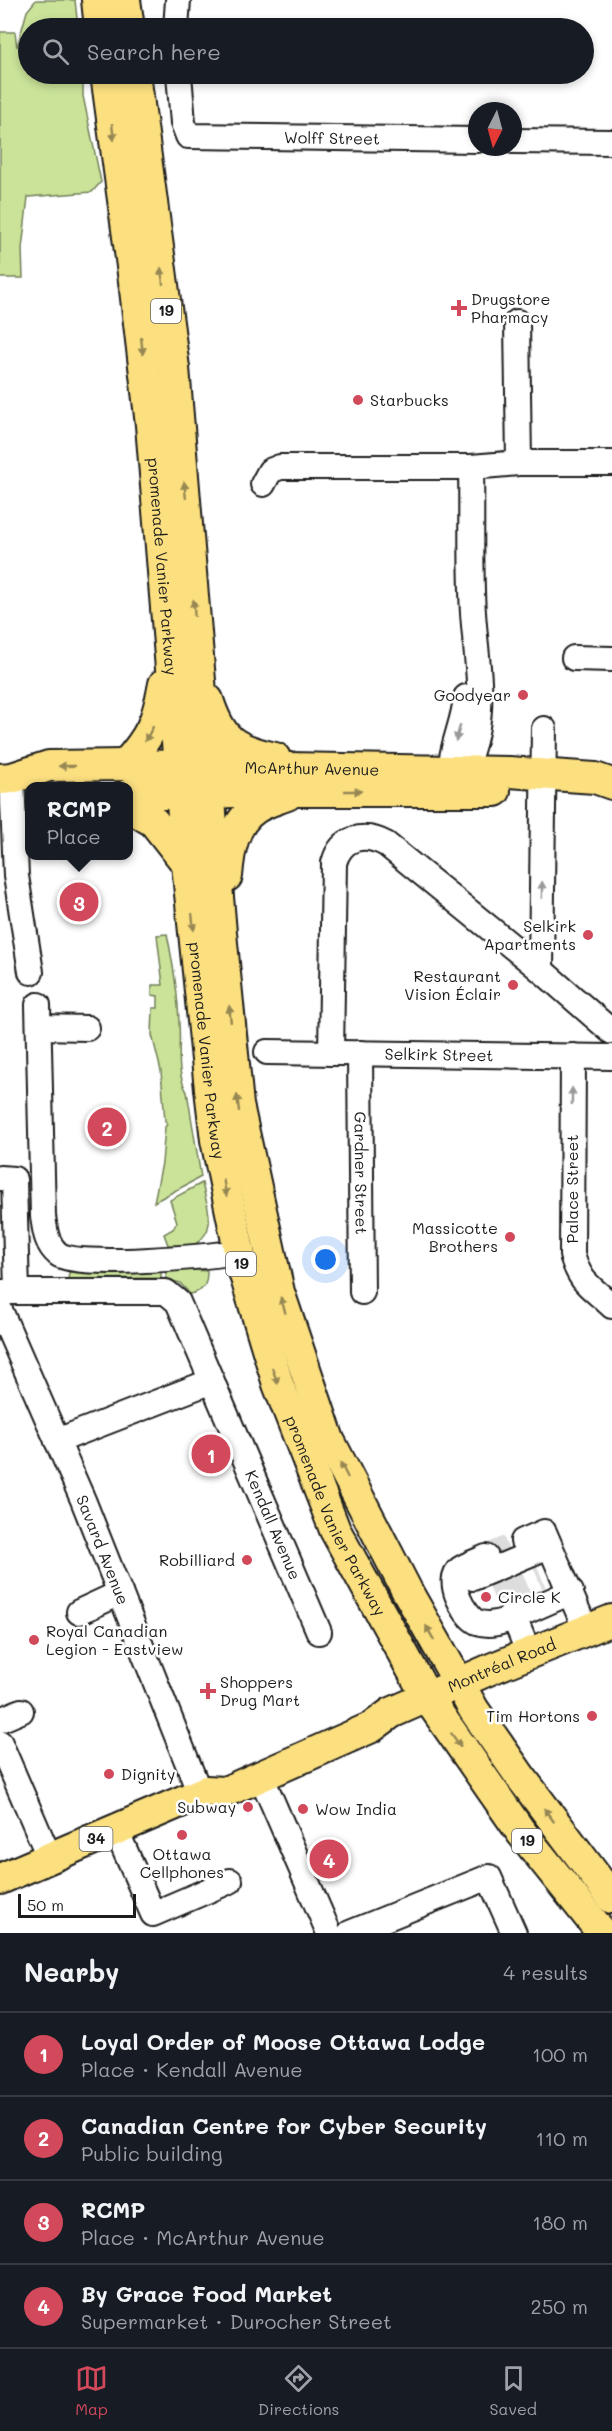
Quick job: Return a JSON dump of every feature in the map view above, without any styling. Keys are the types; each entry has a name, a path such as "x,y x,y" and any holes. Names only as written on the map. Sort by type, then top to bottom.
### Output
{"main road":[{"path":"97,0 99,18"},
{"path":"125,0 128,18"},
{"name":"promenade Vanier Parkway","path":"107,84 146,377 168,657 194,780 187,864 216,1140 239,1252 278,1384 335,1530 426,1698 526,1839 602,1933"},
{"name":"19","path":"136,84 174,368 188,518 198,666 194,780 221,933 238,1105 279,1292 329,1440 364,1511 458,1684 520,1776 612,1898"},
{"path":"125,765 152,729 159,711 168,657"},
{"path":"198,666 214,719 229,741 304,780"},
{"name":"McArthur Avenue","path":"15,781 49,766 125,765 194,780 456,778 543,783 595,778 612,785"},
{"name":"McArthur Avenue","path":"133,794 194,780"},
{"path":"221,933 229,854 241,822 254,808 304,780"},
{"path":"133,809 154,822 187,864"},
{"name":"Montréal Road","path":"0,1879 203,1792 225,1792 379,1723 391,1713 599,1625"},
{"name":"Montréal Road","path":"203,1792 216,1777 265,1756 367,1714 391,1713"}],"street":[{"path":"176,18 177,0"},
{"name":"Wolff Street","path":"180,84 183,123 188,136 468,140"},
{"path":"522,141 612,142"},
{"path":"517,322 519,463"},
{"path":"262,484 270,471 280,467 471,467 519,463 612,463"},
{"path":"456,778 481,706 473,613 471,467"},
{"path":"574,658 612,659"},
{"path":"541,970 544,729"},
{"path":"15,781 16,876 31,972"},
{"path":"331,1053 333,873 336,856 341,848 352,838 363,837 386,844 541,970 612,1032"},
{"path":"87,1028 39,1016 43,1216 46,1238 59,1255 76,1260 192,1258 239,1252"},
{"name":"Selkirk Street","path":"267,1052 612,1057"},
{"name":"Gardner Street","path":"360,1053 362,1292"},
{"name":"Palace Street","path":"573,1056 572,1255 579,1276 612,1306"},
{"path":"0,1178 14,1179 8,1292"},
{"name":"Kendall Avenue","path":"8,1292 166,1292 178,1302 320,1632"},
{"name":"Savard Avenue","path":"0,1310 203,1792"},
{"path":"57,1441 212,1381"},
{"path":"522,1541 543,1532 549,1546 550,1572 571,1592 599,1625"},
{"path":"473,1578 493,1567 549,1546"},
{"path":"493,1567 460,1569 455,1575 455,1587 462,1605 472,1619 479,1623 490,1624 571,1592"},
{"path":"79,1612 120,1593"},
{"path":"513,1615 529,1654"},
{"path":"0,1743 50,1859"},
{"path":"261,1776 328,1933"},
{"path":"116,1830 153,1914 230,1881"},
{"path":"350,1933 489,1877 514,1933"}],"green space":[{"path":"36,0 75,0 77,18 25,18 27,11"},
{"path":"0,32 15,32 17,47 18,43 18,84 83,84 83,96 101,182 92,192 28,197 22,249 23,278 0,278"},
{"path":"167,934 178,1001 181,1076 187,1092 201,1177 154,1202 167,1124 161,1071 152,1035 153,1008 158,1008 158,996 152,995 152,985 163,985 157,935"},
{"path":"202,1183 209,1217 207,1232 194,1245 168,1245 164,1234 173,1229 177,1222 170,1200"},
{"path":"70,1268 161,1268 161,1278 68,1279"},
{"path":"166,1268 207,1271 205,1284 199,1291 190,1294 180,1283 166,1279"}],"tunnel":[{"path":"486,1557 523,1541"},
{"path":"498,1575 512,1613"},
{"path":"504,1591 541,1576"}],"place":[{"name":"Drugstore Pharmacy","path":"459,308"},
{"name":"Starbucks","path":"358,400"},
{"name":"Goodyear","path":"523,695"},
{"name":"RCMP","path":"79,902"},
{"name":"Selkirk Apartments","path":"588,935"},
{"name":"Restaurant Vision Éclair","path":"513,985"},
{"name":"Canadian Centre for Cyber Security","path":"107,1127"},
{"name":"Massicotte Brothers","path":"510,1237"},
{"name":"Loyal Order of Moose Ottawa Lodge","path":"211,1454"},
{"name":"Robilliard","path":"247,1560"},
{"name":"Circle K","path":"486,1597"},
{"name":"Royal Canadian Legion - Eastview","path":"34,1640"},
{"name":"Shoppers Drug Mart","path":"208,1691"},
{"name":"Tim Hortons","path":"592,1716"},
{"name":"Dignity","path":"109,1774"},
{"name":"Subway","path":"248,1807"},
{"name":"Wow India","path":"303,1809"},
{"name":"Ottawa Cellphones","path":"182,1835"},
{"name":"By Grace Food Market","path":"329,1859"}]}
